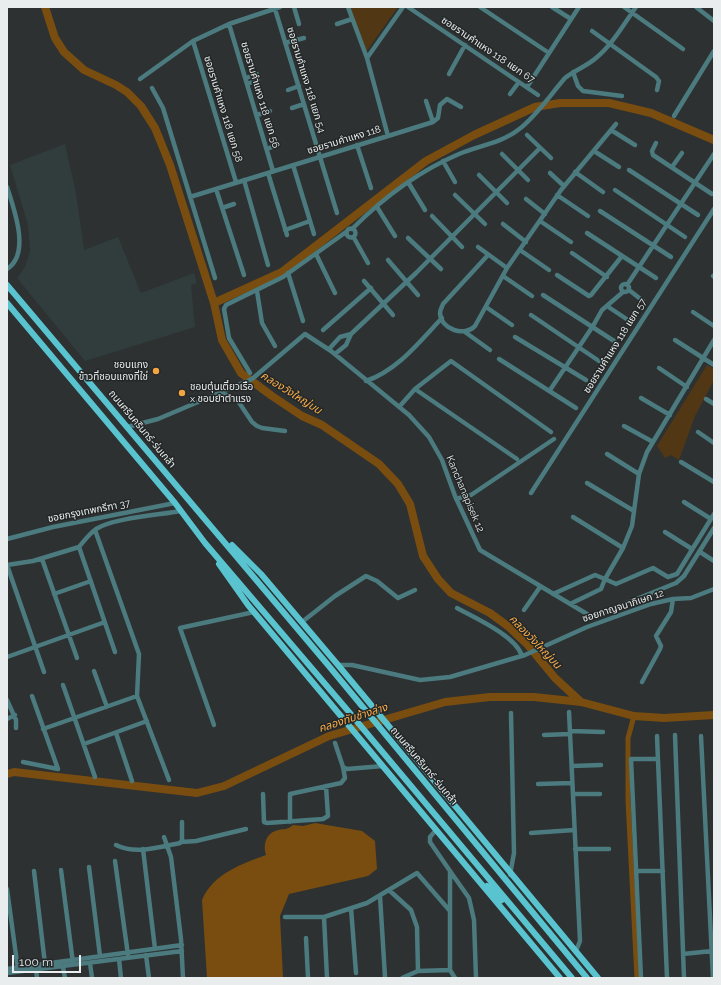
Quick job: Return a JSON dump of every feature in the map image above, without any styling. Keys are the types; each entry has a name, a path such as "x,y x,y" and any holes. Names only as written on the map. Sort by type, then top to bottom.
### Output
{"main road":[{"name":"ถนนศรีนครินทร์-ร่มเกล้า","path":"7,285 215,530 587,978"},
{"path":"7,303 175,503 205,543 572,978"},
{"name":"ถนนศรีนครินทร์-ร่มเกล้า","path":"215,530 261,574 373,706 511,875"},
{"path":"205,543 226,575 254,612 560,978"},
{"path":"467,867 522,919"},
{"path":"511,875 536,916"},
{"path":"511,875 598,978"}],"street":[{"path":"140,79 193,41 230,24 280,7"},
{"path":"294,7 298,24"},
{"name":"ซอยรามคำแหง 118","path":"190,197 388,136 367,58 348,7"},
{"path":"367,58 403,7"},
{"name":"ซอยรามคำแหง 118 แยก 67","path":"408,7 538,95"},
{"path":"480,7 549,53"},
{"path":"552,7 571,19"},
{"path":"527,87 579,7"},
{"path":"624,7 683,49"},
{"path":"250,373 229,338 224,309 228,304 257,291 288,273 316,254 352,229 408,182 428,168 507,137 523,126 552,92 573,72 598,57 636,7"},
{"path":"696,7 714,21"},
{"name":"ซอยรามคำแหง 118 แยก 54","path":"275,9 337,213"},
{"path":"337,24 352,19"},
{"name":"ซอยรามคำแหง 118 แยก 56","path":"230,24 273,171"},
{"path":"592,31 658,79 657,90"},
{"path":"285,43 304,38"},
{"name":"ซอยรามคำแหง 118 แยก 58","path":"193,41 236,182"},
{"path":"449,74 465,45"},
{"path":"674,116 714,51"},
{"path":"573,72 578,86 583,91 622,96"},
{"path":"246,78 257,74"},
{"path":"247,84 258,80"},
{"path":"510,94 519,82"},
{"path":"288,90 299,86"},
{"path":"152,88 163,108 215,278"},
{"path":"388,136 433,122 438,118 440,105 447,99 461,107"},
{"path":"426,101 433,122"},
{"path":"292,108 304,104"},
{"path":"257,115 270,111"},
{"path":"465,332 471,330 475,326 507,268 557,195 616,124"},
{"path":"611,130 634,145"},
{"path":"528,135 551,158"},
{"path":"656,142 652,154 712,194"},
{"path":"267,148 277,145"},
{"path":"357,145 371,188"},
{"path":"335,354 346,345 351,334 407,282 540,148"},
{"path":"594,150 619,167"},
{"path":"672,167 682,153"},
{"path":"502,154 528,180"},
{"path":"623,292 621,287 622,285 627,285 640,268 695,182 712,159"},
{"path":"443,161 455,182"},
{"path":"293,165 314,234"},
{"path":"629,170 698,215"},
{"path":"575,172 603,192"},
{"path":"268,173 286,232 310,221"},
{"path":"550,173 564,186"},
{"path":"479,175 507,203"},
{"path":"244,180 268,265"},
{"path":"408,182 425,210"},
{"path":"216,188 244,275"},
{"path":"7,190 17,226 20,250 14,262 7,269"},
{"path":"615,190 685,237"},
{"path":"455,195 485,224"},
{"path":"557,195 588,216"},
{"path":"526,199 545,214"},
{"path":"222,208 234,204"},
{"path":"377,207 395,236"},
{"name":"ซอยรามคำแหง 118 แยก 57","path":"531,493 714,209"},
{"path":"600,211 670,257"},
{"path":"432,216 462,247"},
{"path":"540,221 571,242"},
{"path":"503,224 526,242"},
{"path":"352,229 355,231 354,238 368,263"},
{"path":"346,232 350,238 354,238"},
{"path":"587,233 656,278"},
{"path":"408,238 441,269"},
{"path":"478,247 507,268"},
{"path":"520,250 549,270"},
{"path":"572,253 607,277"},
{"path":"316,254 335,293"},
{"path":"488,255 443,304 440,314 453,330 465,332 490,350"},
{"path":"557,275 588,296 594,294 622,256"},
{"path":"388,260 418,295"},
{"path":"288,273 303,321"},
{"path":"503,276 532,296"},
{"path":"364,280 393,315"},
{"path":"627,285 629,290 643,302"},
{"path":"323,330 370,288"},
{"path":"550,390 579,348 602,310 623,292 629,290"},
{"path":"257,291 262,323 275,346"},
{"path":"543,295 614,340"},
{"path":"607,306 628,320"},
{"path":"486,307 512,325"},
{"path":"693,312 714,326"},
{"path":"531,315 599,361"},
{"path":"366,381 379,376 408,354 442,318"},
{"name":"Kanchanapisek 12","path":"222,392 252,378 279,354 305,334 329,349 399,407 429,437 442,460 456,499 480,550 592,617 676,583 684,576 714,528"},
{"path":"329,349 340,337 351,334"},
{"path":"515,337 586,380"},
{"path":"675,340 714,365"},
{"path":"570,604 601,589 605,578 623,548 632,526 639,474 647,452 714,340"},
{"path":"499,359 550,390 576,408"},
{"path":"399,407 415,389 451,360 551,432"},
{"path":"658,368 687,387"},
{"path":"415,389 518,459"},
{"path":"127,427 158,419 222,392 238,401 252,422 257,426 285,431"},
{"path":"641,398 670,415"},
{"path":"706,399 714,404"},
{"path":"624,426 653,442"},
{"path":"698,432 714,443"},
{"path":"456,499 471,495 554,439"},
{"path":"607,454 639,474"},
{"path":"681,462 714,482"},
{"path":"587,483 634,511"},
{"path":"684,502 711,519"},
{"name":"ซอยกรุงเทพกรีฑา 37","path":"7,539 53,527 175,503"},
{"path":"44,672 34,647 7,565 42,559 79,547 95,530 126,520 181,511"},
{"path":"553,594 595,575 616,584 653,568 668,577 677,574 714,514"},
{"path":"573,517 623,548"},
{"path":"95,530 139,654 137,696 169,780"},
{"path":"665,532 692,549"},
{"path":"79,547 116,652"},
{"path":"700,552 714,561"},
{"path":"42,559 77,658"},
{"path":"302,622 335,596 366,576 377,581 398,598 415,590"},
{"path":"54,594 91,581"},
{"path":"524,610 540,587"},
{"name":"ซอยกาญจนาภิเษก 12","path":"338,665 352,665 427,680 450,677 524,656 587,627 651,604 673,599 691,598 714,589"},
{"path":"642,682 660,649 661,646 656,636 671,612 673,599"},
{"path":"457,608 487,623 513,643 524,656"},
{"path":"214,725 180,628 254,612"},
{"path":"7,657 105,622"},
{"path":"94,671 107,707"},
{"path":"63,685 95,777"},
{"path":"23,762 58,769 32,696"},
{"path":"43,729 137,696"},
{"path":"7,701 15,715 17,724 16,728"},
{"path":"570,712 580,941 576,951"},
{"path":"511,714 514,853 511,875"},
{"path":"7,719 15,715"},
{"path":"84,744 147,721"},
{"path":"544,735 603,732"},
{"path":"116,733 132,781"},
{"path":"675,735 684,978"},
{"path":"657,736 667,978"},
{"path":"701,736 714,978"},
{"path":"290,822 290,794 344,781 343,767 335,743"},
{"path":"642,978 631,759 658,759"},
{"path":"572,766 601,765"},
{"path":"343,767 347,769 383,766"},
{"path":"538,784 572,783"},
{"path":"263,794 264,822 290,822 327,818 326,786"},
{"path":"573,794 600,794"},
{"path":"181,842 182,822"},
{"path":"116,844 128,849 143,850 181,842 196,841 246,829"},
{"path":"436,830 430,836 430,842 469,898 474,920 476,978"},
{"path":"531,833 574,830"},
{"path":"164,837 171,857 182,945 183,978"},
{"path":"575,849 609,849"},
{"path":"143,850 155,949"},
{"path":"115,861 128,955"},
{"path":"89,867 100,956"},
{"path":"61,870 73,963"},
{"path":"34,871 45,964"},
{"path":"450,871 450,970 455,978"},
{"path":"636,871 662,871"},
{"path":"285,917 324,917 366,903 390,891 417,873 450,911"},
{"path":"7,890 18,970"},
{"path":"390,891 411,910 417,927 418,971"},
{"path":"380,896 385,977"},
{"path":"351,908 356,973"},
{"path":"324,917 327,978"},
{"path":"306,938 308,978"},
{"path":"7,973 45,964 90,963 118,959 128,955 155,949 182,945"},
{"path":"7,969 18,970 63,966 100,956 146,955 182,951"},
{"path":"683,954 712,951"},
{"path":"146,955 149,978"},
{"path":"118,959 121,978"},
{"path":"90,963 92,978"},
{"path":"63,966 65,978"},
{"path":"36,969 37,978"},
{"path":"402,978 418,971 450,970"}],"shaded area":[{"path":"350,7 398,7 366,52"},
{"path":"65,144 76,193 84,250 118,237 141,293 194,273 197,283 191,285 195,327 85,361 17,278 25,267 30,251 28,225 10,165"},
{"path":"707,365 714,369 714,380 695,416 679,460 671,455 665,458 657,446"},
{"path":"315,823 362,831 375,841 377,869 368,876 289,894 280,916 283,978 207,978 202,900 207,891 213,883 229,871 266,855 266,841 272,833 289,828 293,825 303,826"}],"waterway":[{"name":"คลองวังใหญ่บน","path":"45,7 55,38 64,52 84,70 116,85 127,92 141,106 155,128 170,165 214,303 222,340 241,373 302,416 322,425 379,464 398,484 410,504 423,556 438,579 451,593 490,613 509,627 527,644 555,678 581,702"},
{"path":"214,303 282,272 426,161 474,135 535,107 560,103 609,103 651,113 714,140"},
{"name":"คลองทับช้างล่าง","path":"7,774 14,772 197,793 224,786 329,736 445,702 490,697 534,697 581,702 634,716 664,718 714,715"},
{"path":"634,716 628,738 628,800 637,978"}],"place":[{"name":"ชอบแกง ข้าวที่ชอบแกงที่ใช่","path":"156,371"},
{"name":"ชอบตุ๋นเตี๋ยวเรือ x ชอบยำตำแรง","path":"182,393"}]}
